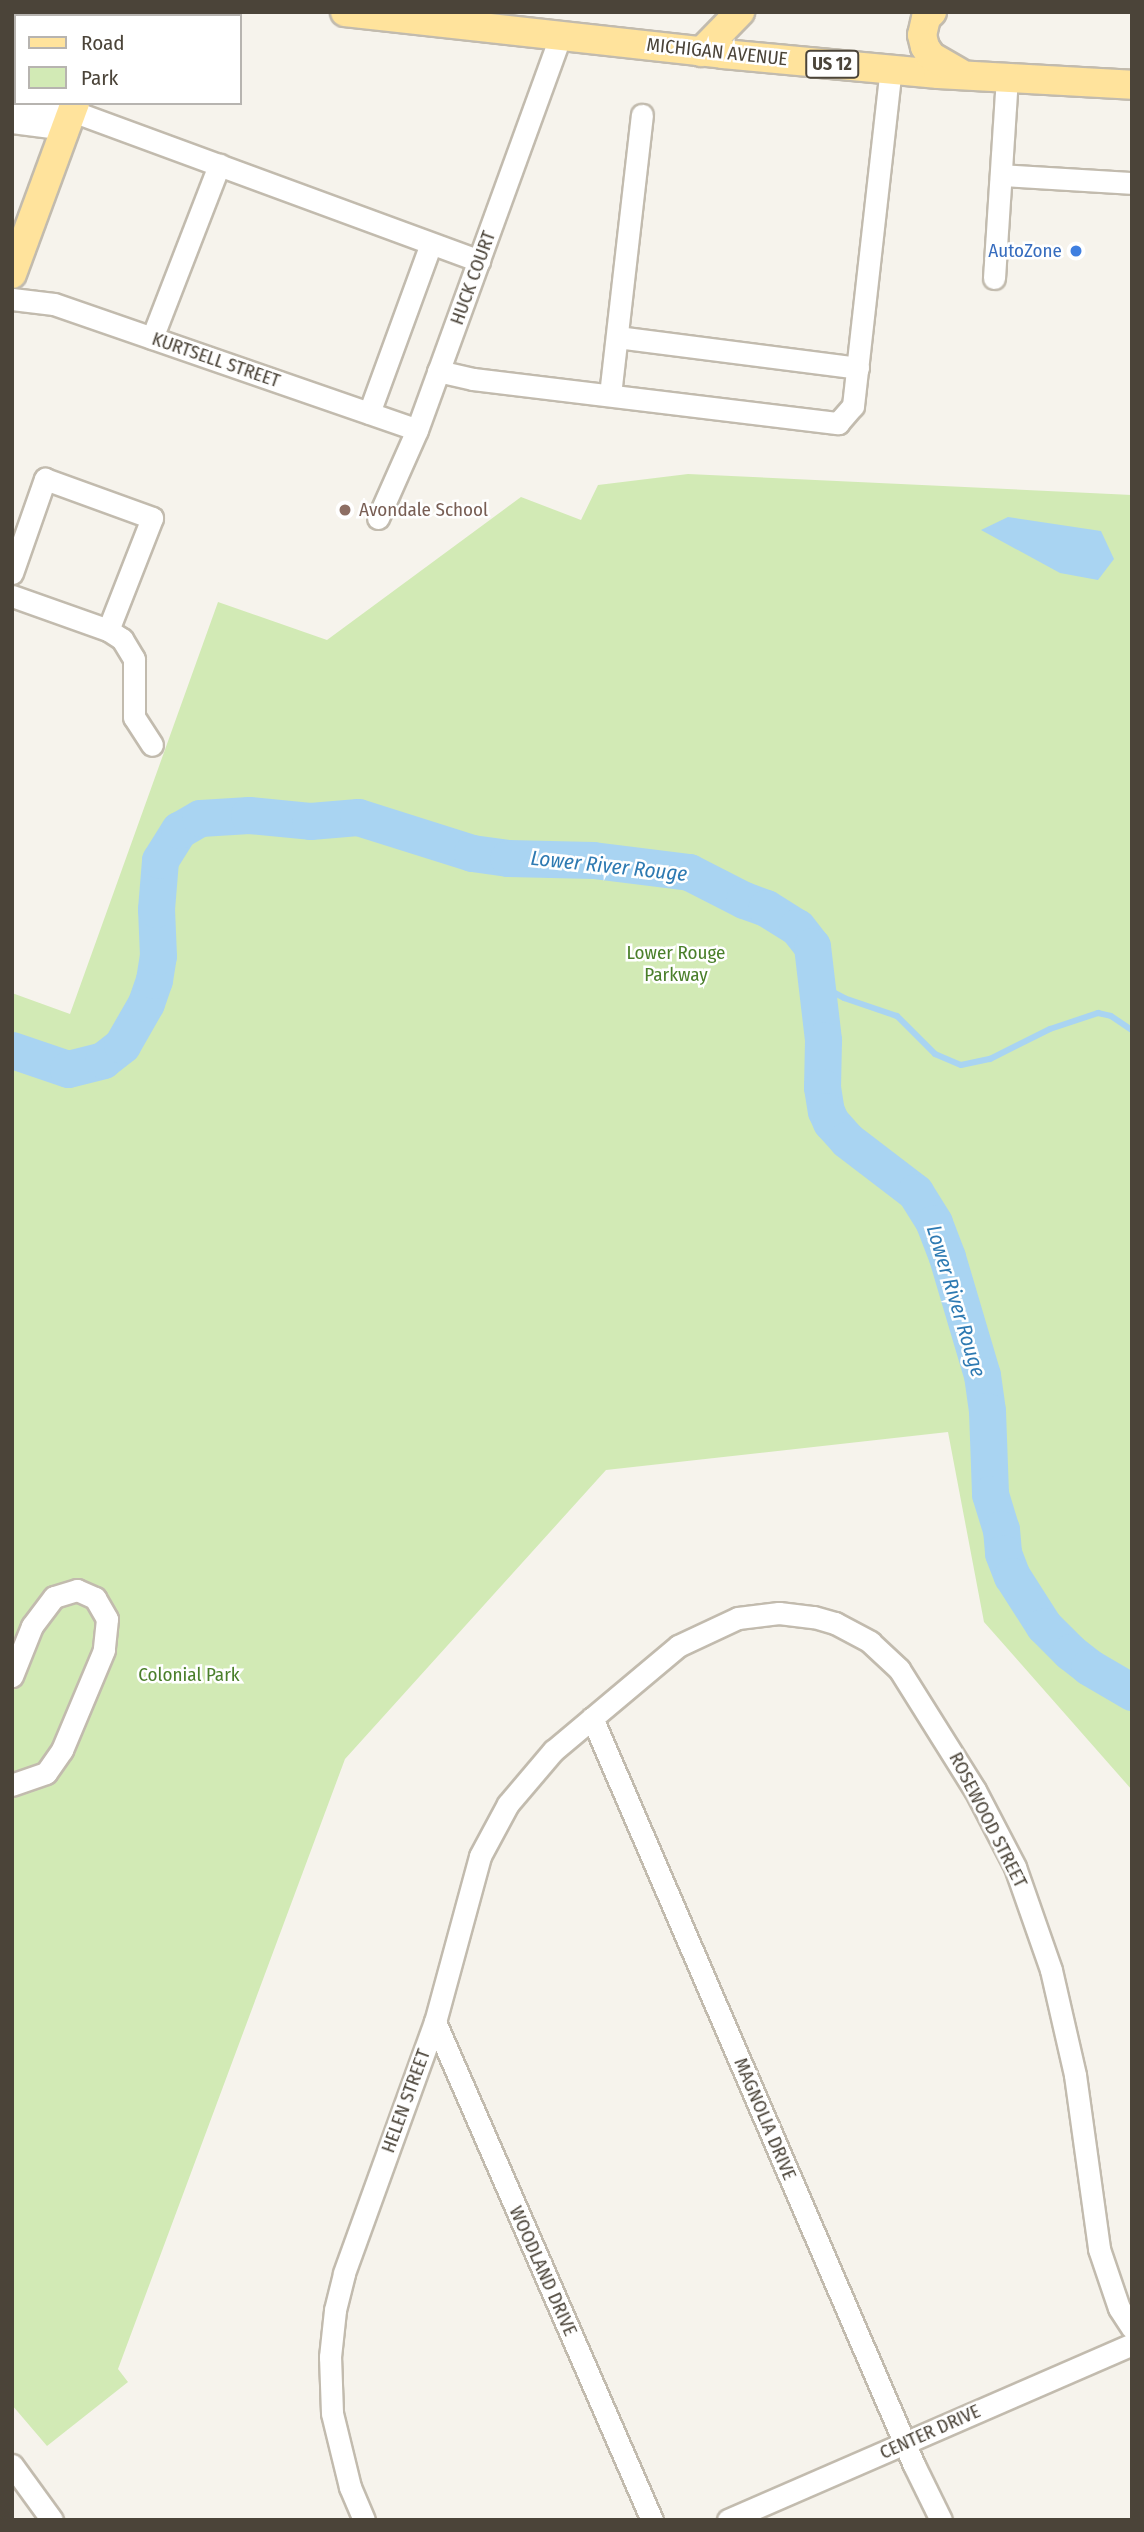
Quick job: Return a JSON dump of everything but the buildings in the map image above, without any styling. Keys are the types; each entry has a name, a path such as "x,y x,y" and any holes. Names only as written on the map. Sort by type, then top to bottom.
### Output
{"main road":[{"name":"MICHIGAN AVENUE","path":"345,12 701,52 963,75 1132,85"},
{"path":"701,52 740,12"},
{"path":"932,12 926,18 922,35 925,47 930,57 963,75"},
{"path":"12,274 70,116"}],"street":[{"name":"HUCK COURT","path":"378,518 417,430 561,35"},
{"path":"438,371 473,379 838,423 853,406 891,69"},
{"path":"994,278 1007,78"},
{"path":"27,105 70,116 219,165 479,261"},
{"path":"610,396 642,115"},
{"path":"12,122 70,116"},
{"path":"152,338 219,165"},
{"path":"1001,176 1132,183"},
{"path":"369,413 431,244"},
{"name":"KURTSELL STREET","path":"12,299 50,303 417,430"},
{"path":"617,337 858,368"},
{"path":"12,573 46,479 152,518 108,630"},
{"path":"12,596 108,630 122,639 134,659 134,717 152,746"},
{"path":"12,1676 32,1626 54,1597 77,1590 95,1598 107,1619 104,1650 62,1750 47,1773 12,1785"},
{"name":"ROSEWOOD STREET","path":"592,1718 678,1646 720,1624 755,1614 796,1614 835,1623 870,1642 899,1669 975,1790 1015,1867 1032,1911 1051,1970 1072,2055 1099,2249 1119,2308 1132,2328"},
{"name":"HELEN STREET","path":"364,2520 350,2487 332,2413 330,2357 335,2310 344,2273 435,2022 473,1877 489,1836 529,1777 592,1718"},
{"name":"MAGNOLIA DRIVE","path":"592,1718 905,2443 941,2520"},
{"name":"WOODLAND DRIVE","path":"435,2022 652,2520"},
{"name":"CENTER DRIVE","path":"728,2520 1132,2344"},
{"path":"12,2465 52,2520"}],"green space":[{"name":"Lower Rouge Parkway","path":"688,474 1132,495 1132,1790 984,1622 948,1432 606,1470 345,1759 118,2369 128,2382 47,2446 12,2405 12,993 70,1014 218,602 327,640 521,497 581,520 598,485"}],"water":[{"path":"1008,517 1101,531 1114,559 1098,580 1060,573 981,530"}],"waterway":[{"name":"Lower River Rouge","path":"12,1050 68,1069 103,1060 122,1045 146,1003 154,980 158,956 156,909 160,860 179,830 200,818 249,815 310,821 358,817 472,853 508,858 593,860 689,872 766,908 797,927 812,946 823,1040 822,1087 826,1111 831,1122 847,1140 915,1192 934,1223 947,1257 982,1375 987,1411 990,1494 1001,1529 1003,1553 1012,1576 1044,1626 1070,1652 1089,1667 1132,1692"},
{"path":"816,983 844,998 897,1016 935,1054 961,1065 990,1059 1050,1029 1098,1013 1111,1016 1132,1030"}],"place":[{"name":"AutoZone","path":"1076,251"},
{"name":"Avondale School","path":"345,510"}],"park label":[{"name":"Colonial Park","path":"189,1675"}]}
